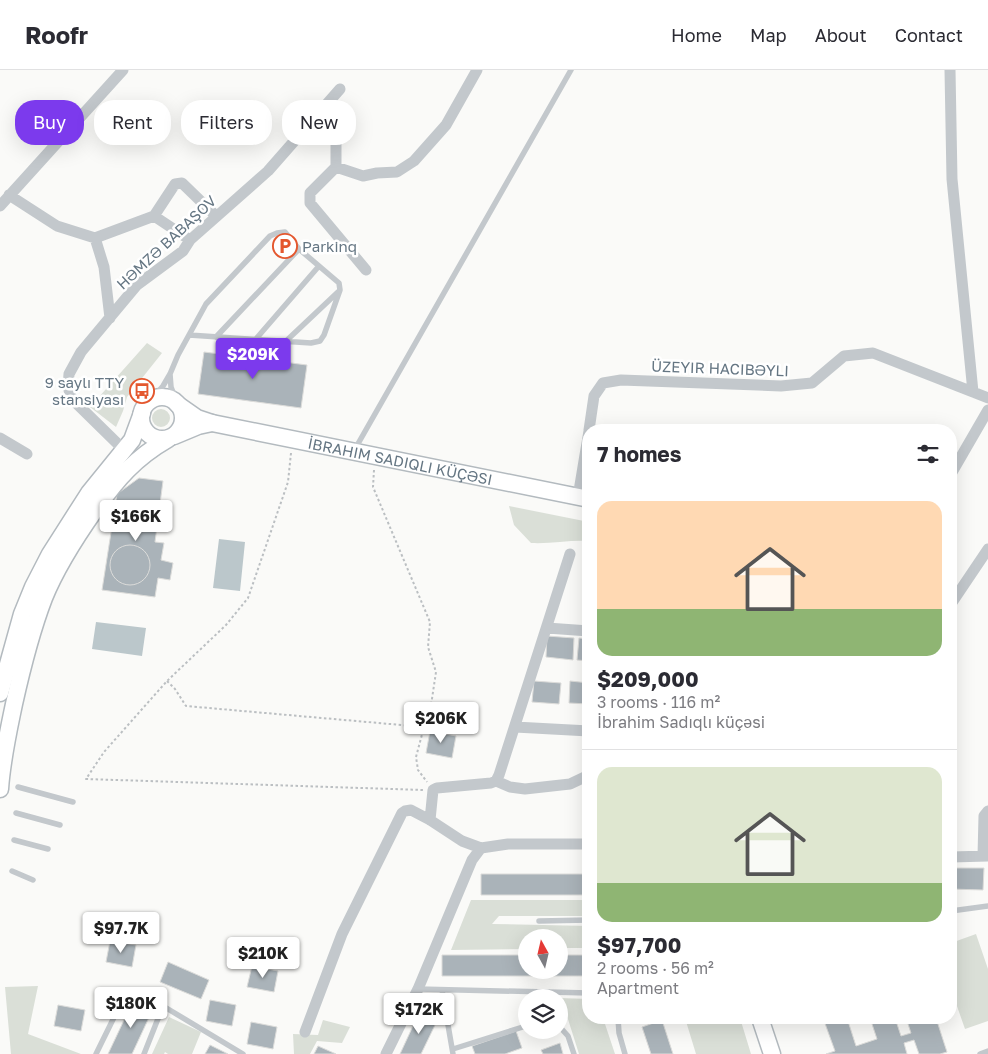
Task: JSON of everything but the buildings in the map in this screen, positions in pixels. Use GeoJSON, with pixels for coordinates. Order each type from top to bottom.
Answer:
{"type":"FeatureCollection","features":[{"type":"Feature","properties":{"kind":"street"},"geometry":{"type":"LineString","coordinates":[[0,206],[123,70]]}},
{"type":"Feature","properties":{"kind":"street"},"geometry":{"type":"LineString","coordinates":[[336,167],[364,176],[397,172],[414,161],[446,125],[477,70]]}},
{"type":"Feature","properties":{"kind":"street"},"geometry":{"type":"LineString","coordinates":[[950,70],[952,179],[973,392]]}},
{"type":"Feature","properties":{"kind":"street","name":"HƏMZƏ BABAŞOV"},"geometry":{"type":"LineString","coordinates":[[124,450],[72,399],[68,387],[69,374],[81,352],[138,285],[183,251],[190,240],[268,171],[340,90]]}},
{"type":"Feature","properties":{"kind":"street"},"geometry":{"type":"LineString","coordinates":[[336,145],[336,167],[310,193],[310,203],[366,270]]}},
{"type":"Feature","properties":{"kind":"street"},"geometry":{"type":"LineString","coordinates":[[9,195],[56,226],[95,238],[154,216],[175,184],[182,183],[216,216]]}},
{"type":"Feature","properties":{"kind":"street"},"geometry":{"type":"LineString","coordinates":[[154,216],[190,240]]}},
{"type":"Feature","properties":{"kind":"street"},"geometry":{"type":"LineString","coordinates":[[95,238],[104,267],[110,318]]}},
{"type":"Feature","properties":{"kind":"street"},"geometry":{"type":"LineString","coordinates":[[590,424],[594,396],[603,383],[620,380],[788,385],[812,383],[844,356],[873,354],[988,398]]}},
{"type":"Feature","properties":{"kind":"street"},"geometry":{"type":"LineString","coordinates":[[0,693],[22,614],[46,562],[89,493],[132,440],[145,408],[157,398],[173,400],[197,418],[212,423],[582,498]]}},
{"type":"Feature","properties":{"kind":"street"},"geometry":{"type":"LineString","coordinates":[[145,408],[142,424],[148,433],[157,438],[170,438],[177,433],[182,424],[183,413],[177,404]]}},
{"type":"Feature","properties":{"kind":"street"},"geometry":{"type":"LineString","coordinates":[[957,464],[988,410]]}},
{"type":"Feature","properties":{"kind":"street"},"geometry":{"type":"LineString","coordinates":[[0,790],[1,756],[33,630],[44,598],[60,566],[81,530],[131,464],[151,448],[170,438],[192,428],[212,423]]}},
{"type":"Feature","properties":{"kind":"street"},"geometry":{"type":"LineString","coordinates":[[0,438],[27,454]]}},
{"type":"Feature","properties":{"kind":"street"},"geometry":{"type":"LineString","coordinates":[[957,595],[988,549]]}},
{"type":"Feature","properties":{"kind":"street"},"geometry":{"type":"LineString","coordinates":[[430,820],[433,790],[496,781],[570,554]]}},
{"type":"Feature","properties":{"kind":"street"},"geometry":{"type":"LineString","coordinates":[[547,628],[582,630]]}},
{"type":"Feature","properties":{"kind":"street"},"geometry":{"type":"LineString","coordinates":[[515,727],[582,731]]}},
{"type":"Feature","properties":{"kind":"street"},"geometry":{"type":"LineString","coordinates":[[496,781],[510,787],[525,790],[570,784],[582,778]]}},
{"type":"Feature","properties":{"kind":"street"},"geometry":{"type":"LineString","coordinates":[[305,1032],[342,934],[405,810],[411,810],[462,841],[481,848],[508,844],[582,844]]}},
{"type":"Feature","properties":{"kind":"street"},"geometry":{"type":"LineString","coordinates":[[957,857],[986,856],[984,816],[988,811]]}},
{"type":"Feature","properties":{"kind":"street"},"geometry":{"type":"LineString","coordinates":[[386,1054],[418,989],[472,860],[481,848]]}},
{"type":"Feature","properties":{"kind":"street"},"geometry":{"type":"LineString","coordinates":[[762,1024],[772,1054]]}},
{"type":"Feature","properties":{"kind":"lane"},"geometry":{"type":"LineString","coordinates":[[354,451],[571,70]]}},
{"type":"Feature","properties":{"kind":"lane"},"geometry":{"type":"LineString","coordinates":[[145,408],[163,386],[189,335],[206,304],[270,236],[285,232],[299,249],[339,283],[340,290],[324,335],[320,341],[311,343],[285,342],[189,335]]}},
{"type":"Feature","properties":{"kind":"lane"},"geometry":{"type":"LineString","coordinates":[[216,337],[299,249]]}},
{"type":"Feature","properties":{"kind":"lane"},"geometry":{"type":"LineString","coordinates":[[255,340],[319,266]]}},
{"type":"Feature","properties":{"kind":"lane"},"geometry":{"type":"LineString","coordinates":[[285,342],[340,290]]}},
{"type":"Feature","properties":{"kind":"lane"},"geometry":{"type":"LineString","coordinates":[[170,374],[171,388],[177,404]]}},
{"type":"Feature","properties":{"kind":"lane"},"geometry":{"type":"LineString","coordinates":[[18,786],[74,802]]}},
{"type":"Feature","properties":{"kind":"lane"},"geometry":{"type":"LineString","coordinates":[[16,812],[60,825]]}},
{"type":"Feature","properties":{"kind":"lane"},"geometry":{"type":"LineString","coordinates":[[14,840],[48,850]]}},
{"type":"Feature","properties":{"kind":"lane"},"geometry":{"type":"LineString","coordinates":[[12,871],[33,880]]}},
{"type":"Feature","properties":{"kind":"lane"},"geometry":{"type":"LineString","coordinates":[[957,910],[988,906]]}},
{"type":"Feature","properties":{"kind":"lane"},"geometry":{"type":"LineString","coordinates":[[539,920],[582,920]]}},
{"type":"Feature","properties":{"kind":"lane"},"geometry":{"type":"LineString","coordinates":[[418,989],[582,993]]}},
{"type":"Feature","properties":{"kind":"lane"},"geometry":{"type":"LineString","coordinates":[[442,990],[453,1052],[518,1029]]}},
{"type":"Feature","properties":{"kind":"lane"},"geometry":{"type":"LineString","coordinates":[[96,1054],[124,997],[131,994],[163,1006],[242,1054]]}},
{"type":"Feature","properties":{"kind":"lane"},"geometry":{"type":"LineString","coordinates":[[144,1054],[163,1006]]}},
{"type":"Feature","properties":{"kind":"lane"},"geometry":{"type":"LineString","coordinates":[[618,1024],[625,1054]]}},
{"type":"Feature","properties":{"kind":"lane"},"geometry":{"type":"LineString","coordinates":[[568,1036],[574,1054]]}},
{"type":"Feature","properties":{"kind":"lane"},"geometry":{"type":"LineString","coordinates":[[980,1054],[988,1051]]}},
{"type":"Feature","properties":{"kind":"path"},"geometry":{"type":"LineString","coordinates":[[293,439],[288,482],[248,598],[226,625],[166,681],[104,752],[86,779],[433,790]]}},
{"type":"Feature","properties":{"kind":"path"},"geometry":{"type":"LineString","coordinates":[[374,455],[373,487],[430,622],[428,647],[436,672],[430,712],[416,757],[418,770],[433,790]]}},
{"type":"Feature","properties":{"kind":"path"},"geometry":{"type":"LineString","coordinates":[[166,681],[175,689],[186,706],[424,727]]}},
{"type":"Feature","properties":{"kind":"shaded area"},"geometry":{"type":"Polygon","coordinates":[[[147,343],[162,353],[127,397],[116,427],[90,407],[147,343]]]}},
{"type":"Feature","properties":{"kind":"shaded area"},"geometry":{"type":"Polygon","coordinates":[[[161,409],[168,411],[170,418],[168,425],[161,427],[154,425],[152,418],[154,411],[161,409]]]}},
{"type":"Feature","properties":{"kind":"shaded area"},"geometry":{"type":"Polygon","coordinates":[[[509,506],[582,521],[582,541],[531,543],[514,525],[509,506]]]}},
{"type":"Feature","properties":{"kind":"shaded area"},"geometry":{"type":"Polygon","coordinates":[[[219,539],[245,542],[240,591],[213,588],[219,539]]]}},
{"type":"Feature","properties":{"kind":"shaded area"},"geometry":{"type":"Polygon","coordinates":[[[96,622],[146,628],[142,656],[92,649],[96,622]]]}},
{"type":"Feature","properties":{"kind":"shaded area"},"geometry":{"type":"Polygon","coordinates":[[[471,900],[582,900],[582,916],[499,916],[492,924],[582,926],[582,948],[568,948],[568,929],[518,929],[518,949],[451,950],[471,900]]]}},
{"type":"Feature","properties":{"kind":"shaded area"},"geometry":{"type":"Polygon","coordinates":[[[976,934],[988,969],[988,1021],[965,1029],[957,1006],[957,941],[976,934]]]}},
{"type":"Feature","properties":{"kind":"shaded area"},"geometry":{"type":"Polygon","coordinates":[[[38,986],[28,1034],[81,1054],[11,1054],[5,987],[38,986]]]}},
{"type":"Feature","properties":{"kind":"shaded area"},"geometry":{"type":"Polygon","coordinates":[[[568,998],[582,999],[582,1024],[605,1024],[615,1054],[579,1054],[568,1019],[568,998]]]}},
{"type":"Feature","properties":{"kind":"shaded area"},"geometry":{"type":"Polygon","coordinates":[[[169,1017],[201,1032],[192,1054],[168,1054],[165,1052],[164,1054],[152,1054],[169,1017]]]}},
{"type":"Feature","properties":{"kind":"shaded area"},"geometry":{"type":"Polygon","coordinates":[[[323,1020],[350,1027],[342,1043],[317,1041],[310,1054],[294,1054],[293,1034],[318,1035],[323,1020]]]}},
{"type":"Feature","properties":{"kind":"shaded area"},"geometry":{"type":"Polygon","coordinates":[[[687,1024],[742,1024],[751,1054],[696,1054],[687,1024]]]}},
{"type":"Feature","properties":{"kind":"place","name":"Parkinq"},"geometry":{"type":"Point","coordinates":[285,246]}},
{"type":"Feature","properties":{"kind":"place","name":"9 saylı TTY stansiyası"},"geometry":{"type":"Point","coordinates":[142,391]}}]}
